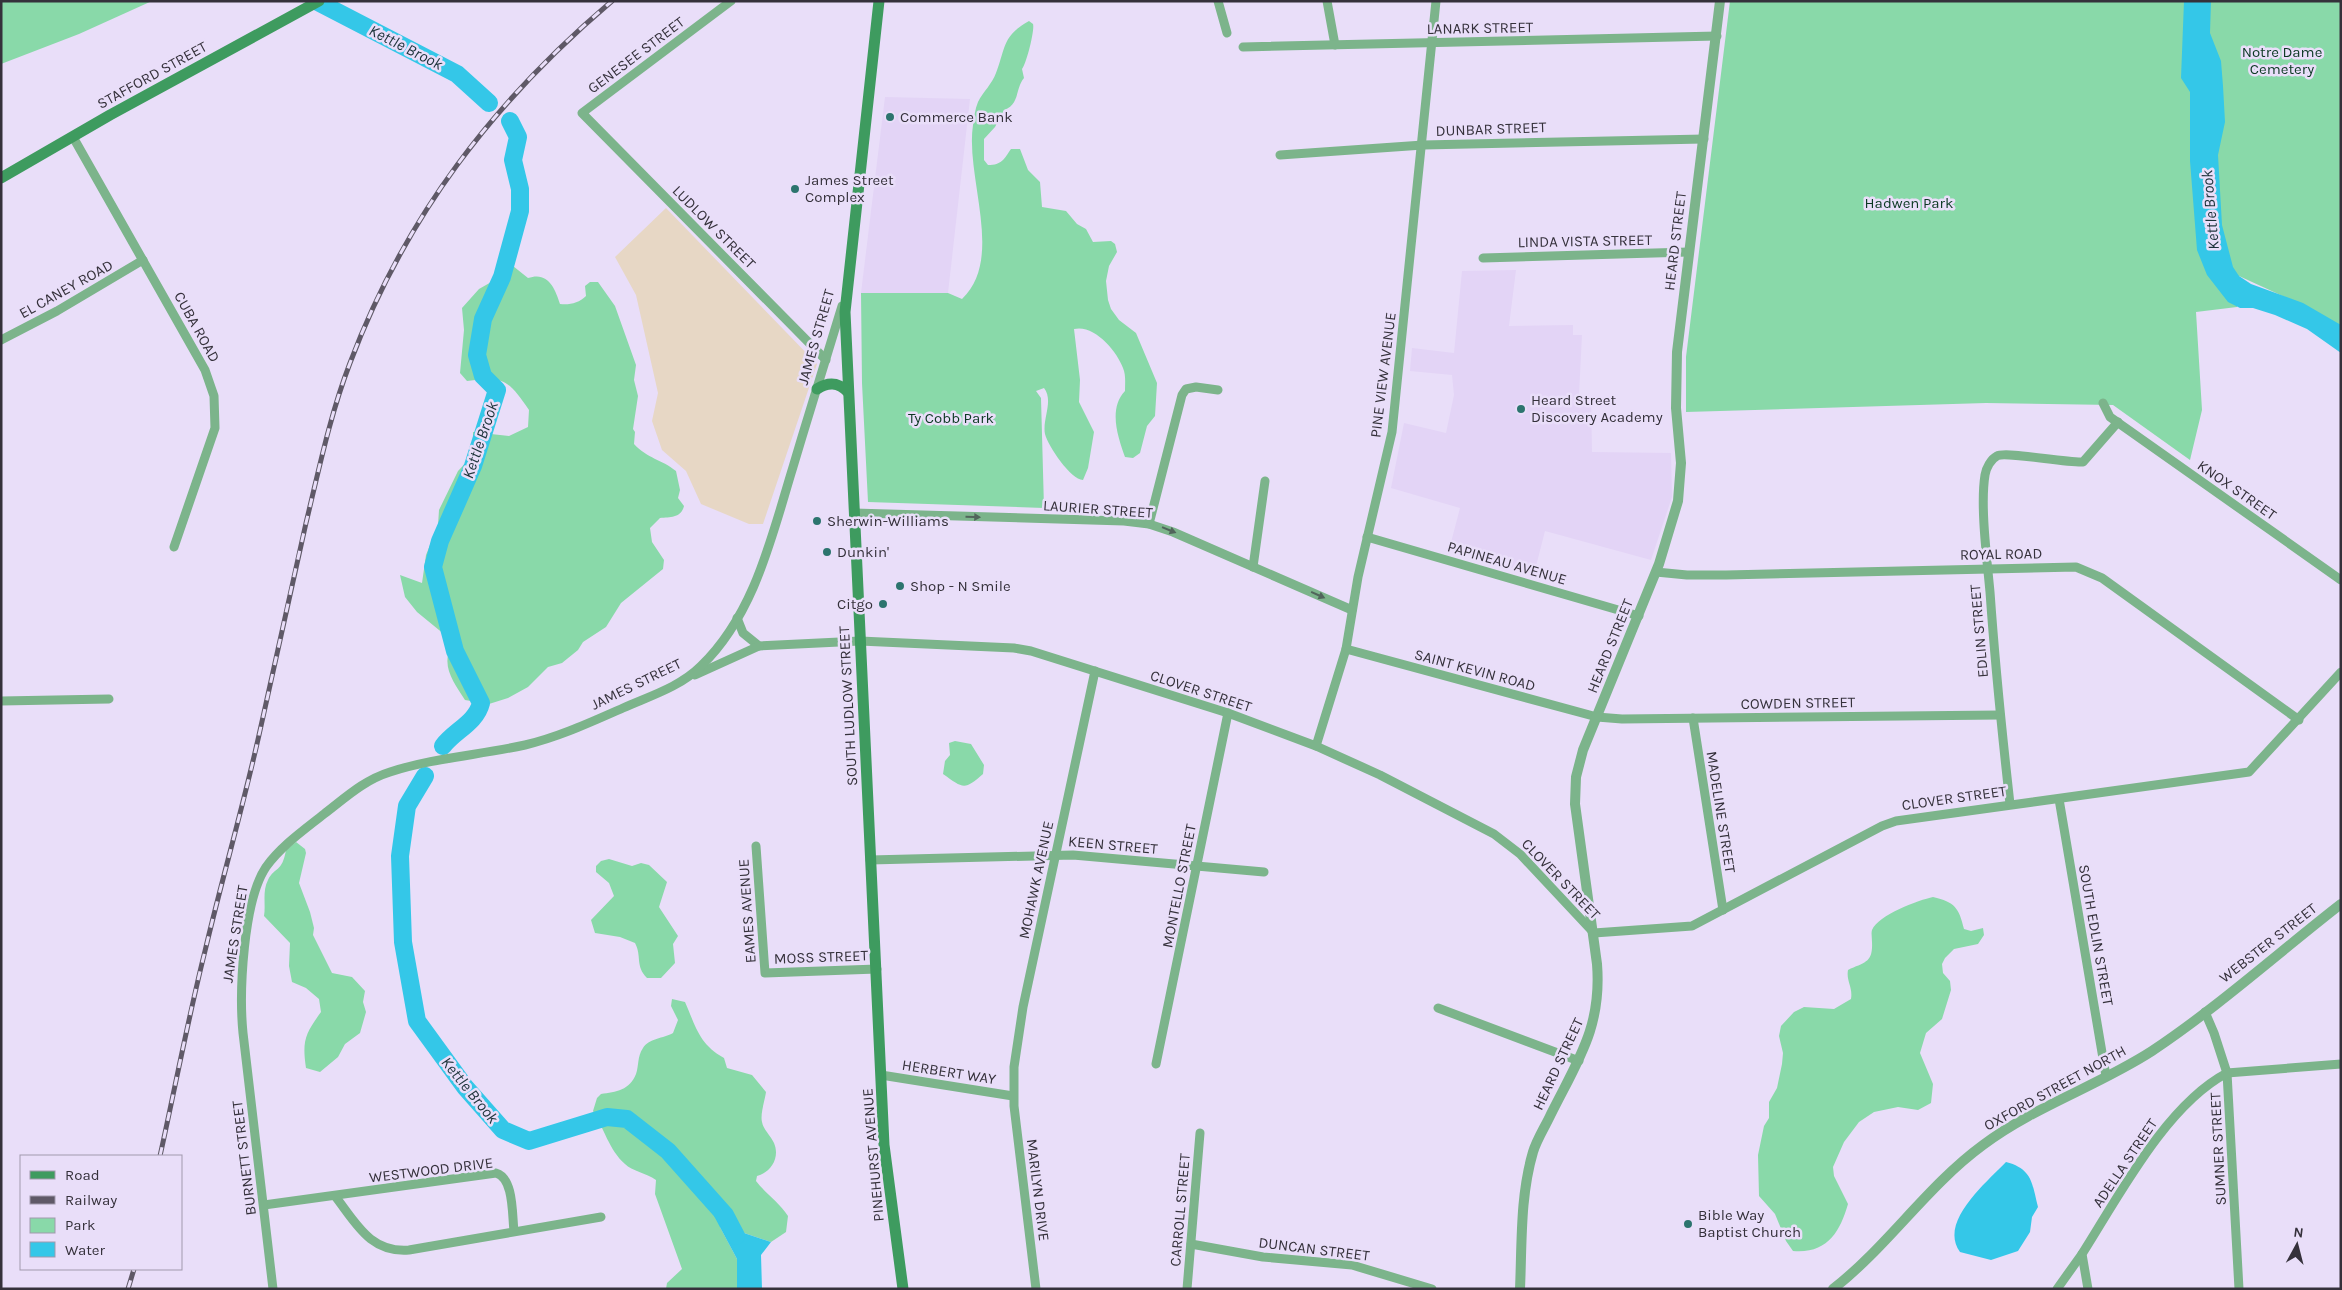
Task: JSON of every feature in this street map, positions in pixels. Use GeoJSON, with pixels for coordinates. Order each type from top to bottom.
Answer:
{"type":"FeatureCollection","features":[{"type":"Feature","properties":{"kind":"main road","name":"JAMES STREET"},"geometry":{"type":"LineString","coordinates":[[846,296],[878,1]]}},
{"type":"Feature","properties":{"kind":"main road","name":"STAFFORD STREET"},"geometry":{"type":"LineString","coordinates":[[1,178],[73,136],[314,3]]}},
{"type":"Feature","properties":{"kind":"main road","name":"SOUTH LUDLOW STREET"},"geometry":{"type":"LineString","coordinates":[[846,296],[848,392],[879,1018]]}},
{"type":"Feature","properties":{"kind":"main road"},"geometry":{"type":"LineString","coordinates":[[817,389],[825,384],[836,384],[848,392]]}},
{"type":"Feature","properties":{"kind":"main road","name":"PINEHURST AVENUE"},"geometry":{"type":"LineString","coordinates":[[879,1018],[884,1145],[903,1289]]}},
{"type":"Feature","properties":{"kind":"street","name":"GENESEE STREET"},"geometry":{"type":"LineString","coordinates":[[582,113],[731,1]]}},
{"type":"Feature","properties":{"kind":"street"},"geometry":{"type":"LineString","coordinates":[[1218,1],[1227,33]]}},
{"type":"Feature","properties":{"kind":"street"},"geometry":{"type":"LineString","coordinates":[[1327,1],[1335,45]]}},
{"type":"Feature","properties":{"kind":"street","name":"PINE VIEW AVENUE"},"geometry":{"type":"LineString","coordinates":[[1316,746],[1346,649],[1367,537],[1392,432],[1434,43],[1436,1]]}},
{"type":"Feature","properties":{"kind":"street","name":"HEARD STREET"},"geometry":{"type":"LineString","coordinates":[[1520,1289],[1524,1211],[1529,1168],[1540,1136],[1589,1040],[1596,1012],[1599,986],[1594,933],[1578,828],[1575,791],[1581,757],[1656,572],[1678,502],[1680,482],[1676,408],[1677,352],[1720,1]]}},
{"type":"Feature","properties":{"kind":"street","name":"LANARK STREET"},"geometry":{"type":"LineString","coordinates":[[1244,47],[1717,36]]}},
{"type":"Feature","properties":{"kind":"street","name":"LUDLOW STREET"},"geometry":{"type":"LineString","coordinates":[[582,113],[826,360]]}},
{"type":"Feature","properties":{"kind":"street","name":"CUBA ROAD"},"geometry":{"type":"LineString","coordinates":[[73,136],[205,370],[214,396],[215,428],[174,547]]}},
{"type":"Feature","properties":{"kind":"street","name":"DUNBAR STREET"},"geometry":{"type":"LineString","coordinates":[[1280,155],[1423,145],[1704,139]]}},
{"type":"Feature","properties":{"kind":"street","name":"LINDA VISTA STREET"},"geometry":{"type":"LineString","coordinates":[[1482,258],[1689,252]]}},
{"type":"Feature","properties":{"kind":"street","name":"EL CANEY ROAD"},"geometry":{"type":"LineString","coordinates":[[1,340],[57,311],[143,260]]}},
{"type":"Feature","properties":{"kind":"street","name":"JAMES STREET"},"geometry":{"type":"LineString","coordinates":[[242,1024],[242,980],[250,921],[262,874],[273,858],[290,842],[361,785],[400,769],[547,739],[585,725],[681,682],[693,674],[712,654],[737,618],[754,586],[767,551],[846,296]]}},
{"type":"Feature","properties":{"kind":"street"},"geometry":{"type":"LineString","coordinates":[[1149,524],[1182,395],[1186,389],[1196,387],[1218,390]]}},
{"type":"Feature","properties":{"kind":"street","name":"KNOX STREET"},"geometry":{"type":"LineString","coordinates":[[2104,403],[2110,417],[2341,580]]}},
{"type":"Feature","properties":{"kind":"street","name":"EDLIN STREET"},"geometry":{"type":"LineString","coordinates":[[2010,804],[2000,715],[1988,569],[1984,486],[1986,472],[1995,458],[2010,454],[2053,461],[2083,462],[2118,422]]}},
{"type":"Feature","properties":{"kind":"street"},"geometry":{"type":"LineString","coordinates":[[1252,566],[1265,481]]}},
{"type":"Feature","properties":{"kind":"street","name":"LAURIER STREET"},"geometry":{"type":"LineString","coordinates":[[854,513],[1114,520],[1149,524],[1173,532],[1352,610]]}},
{"type":"Feature","properties":{"kind":"street","name":"PAPINEAU AVENUE"},"geometry":{"type":"LineString","coordinates":[[1367,537],[1639,616]]}},
{"type":"Feature","properties":{"kind":"street","name":"ROYAL ROAD"},"geometry":{"type":"LineString","coordinates":[[1656,572],[1687,575],[1726,575],[2076,567],[2102,578],[2299,720]]}},
{"type":"Feature","properties":{"kind":"street"},"geometry":{"type":"LineString","coordinates":[[737,618],[743,633],[759,646]]}},
{"type":"Feature","properties":{"kind":"street","name":"CLOVER STREET"},"geometry":{"type":"LineString","coordinates":[[681,682],[759,646],[860,641],[1014,648],[1031,651],[1228,713],[1316,746],[1380,775],[1494,834],[1520,854],[1594,933],[1692,926],[1882,826],[1896,821],[2249,772],[2299,720],[2341,672]]}},
{"type":"Feature","properties":{"kind":"street","name":"SAINT KEVIN ROAD"},"geometry":{"type":"LineString","coordinates":[[1346,649],[1597,717]]}},
{"type":"Feature","properties":{"kind":"street","name":"MOHAWK AVENUE"},"geometry":{"type":"LineString","coordinates":[[1013,1096],[1017,1037],[1095,671]]}},
{"type":"Feature","properties":{"kind":"street"},"geometry":{"type":"LineString","coordinates":[[1,701],[109,699]]}},
{"type":"Feature","properties":{"kind":"street","name":"MONTELLO STREET"},"geometry":{"type":"LineString","coordinates":[[1156,1064],[1228,713]]}},
{"type":"Feature","properties":{"kind":"street","name":"COWDEN STREET"},"geometry":{"type":"LineString","coordinates":[[1597,717],[2000,715]]}},
{"type":"Feature","properties":{"kind":"street","name":"MADELINE STREET"},"geometry":{"type":"LineString","coordinates":[[1693,718],[1723,910]]}},
{"type":"Feature","properties":{"kind":"street","name":"SOUTH EDLIN STREET"},"geometry":{"type":"LineString","coordinates":[[2059,799],[2106,1076]]}},
{"type":"Feature","properties":{"kind":"street","name":"EAMES AVENUE"},"geometry":{"type":"LineString","coordinates":[[756,846],[765,973]]}},
{"type":"Feature","properties":{"kind":"street","name":"KEEN STREET"},"geometry":{"type":"LineString","coordinates":[[870,860],[1056,854],[1264,872]]}},
{"type":"Feature","properties":{"kind":"street","name":"WEBSTER STREET"},"geometry":{"type":"LineString","coordinates":[[2213,1005],[2341,904]]}},
{"type":"Feature","properties":{"kind":"street","name":"MOSS STREET"},"geometry":{"type":"LineString","coordinates":[[765,973],[877,969]]}},
{"type":"Feature","properties":{"kind":"street","name":"OXFORD STREET NORTH"},"geometry":{"type":"LineString","coordinates":[[1833,1289],[1873,1254],[1940,1184],[1982,1145],[2049,1104],[2106,1076],[2152,1050],[2213,1005]]}},
{"type":"Feature","properties":{"kind":"street"},"geometry":{"type":"LineString","coordinates":[[1438,1008],[1579,1060]]}},
{"type":"Feature","properties":{"kind":"street","name":"SUMNER STREET"},"geometry":{"type":"LineString","coordinates":[[2205,1012],[2227,1073],[2240,1289]]}},
{"type":"Feature","properties":{"kind":"street","name":"BURNETT STREET"},"geometry":{"type":"LineString","coordinates":[[242,1024],[273,1289]]}},
{"type":"Feature","properties":{"kind":"street"},"geometry":{"type":"LineString","coordinates":[[2227,1073],[2341,1064]]}},
{"type":"Feature","properties":{"kind":"street","name":"ADELLA STREET"},"geometry":{"type":"LineString","coordinates":[[2056,1289],[2082,1254],[2169,1123],[2198,1093],[2212,1081],[2227,1073]]}},
{"type":"Feature","properties":{"kind":"street","name":"HERBERT WAY"},"geometry":{"type":"LineString","coordinates":[[881,1075],[1013,1096]]}},
{"type":"Feature","properties":{"kind":"street","name":"MARILYN DRIVE"},"geometry":{"type":"LineString","coordinates":[[1013,1096],[1036,1289]]}},
{"type":"Feature","properties":{"kind":"street","name":"CARROLL STREET"},"geometry":{"type":"LineString","coordinates":[[1187,1289],[1200,1133]]}},
{"type":"Feature","properties":{"kind":"street","name":"WESTWOOD DRIVE"},"geometry":{"type":"LineString","coordinates":[[264,1205],[496,1173],[503,1176],[509,1183],[514,1231]]}},
{"type":"Feature","properties":{"kind":"street"},"geometry":{"type":"LineString","coordinates":[[335,1196],[369,1238],[387,1249],[409,1250],[601,1217]]}},
{"type":"Feature","properties":{"kind":"street","name":"DUNCAN STREET"},"geometry":{"type":"LineString","coordinates":[[1191,1244],[1263,1256],[1352,1265],[1432,1289]]}},
{"type":"Feature","properties":{"kind":"street"},"geometry":{"type":"LineString","coordinates":[[2082,1254],[2088,1289]]}},
{"type":"Feature","properties":{"kind":"shaded area"},"geometry":{"type":"Polygon","coordinates":[[[885,97],[970,99],[948,293],[861,293],[885,97]]]}},
{"type":"Feature","properties":{"kind":"shaded area"},"geometry":{"type":"Polygon","coordinates":[[[666,208],[817,364],[763,524],[749,524],[701,504],[686,471],[662,450],[652,421],[658,393],[636,295],[615,257],[666,208]]]}},
{"type":"Feature","properties":{"kind":"shaded area","name":"Heard Street Discovery Academy"},"geometry":{"type":"Polygon","coordinates":[[[1516,270],[1509,326],[1573,325],[1573,335],[1582,335],[1579,395],[1591,396],[1592,452],[1671,453],[1672,497],[1651,560],[1545,531],[1534,574],[1449,550],[1460,508],[1391,488],[1404,423],[1446,433],[1454,395],[1452,375],[1410,371],[1412,348],[1454,353],[1462,271],[1516,270]]]}},
{"type":"Feature","properties":{"kind":"green space"},"geometry":{"type":"Polygon","coordinates":[[[1,1],[152,1],[79,34],[1,64],[1,1]]]}},
{"type":"Feature","properties":{"kind":"green space","name":"Hadwen Park"},"geometry":{"type":"Polygon","coordinates":[[[1730,1],[2341,1],[2341,330],[2289,299],[2239,276],[2237,307],[2196,312],[2202,410],[2190,460],[2113,405],[1986,403],[1686,412],[1686,357],[1730,1]]]}},
{"type":"Feature","properties":{"kind":"green space","name":"Ty Cobb Park"},"geometry":{"type":"Polygon","coordinates":[[[1029,21],[1033,24],[1033,27],[1028,55],[1022,69],[1024,78],[1013,104],[1004,110],[995,127],[984,139],[984,160],[988,165],[997,164],[1002,161],[1011,149],[1020,149],[1028,170],[1040,182],[1042,207],[1066,211],[1077,224],[1086,229],[1093,242],[1111,241],[1115,244],[1117,252],[1109,266],[1106,281],[1108,300],[1111,309],[1119,320],[1136,333],[1157,383],[1155,416],[1147,426],[1140,453],[1133,458],[1125,457],[1116,423],[1117,406],[1125,391],[1123,368],[1116,354],[1104,340],[1089,331],[1074,329],[1080,380],[1079,402],[1094,432],[1088,468],[1083,480],[1078,479],[1066,469],[1047,439],[1045,428],[1048,399],[1044,388],[1036,391],[1041,398],[1044,508],[868,502],[862,383],[861,293],[948,293],[962,299],[974,282],[981,262],[982,240],[972,146],[975,111],[980,98],[994,77],[1009,37],[1020,26],[1029,21]]]}},
{"type":"Feature","properties":{"kind":"green space"},"geometry":{"type":"Polygon","coordinates":[[[513,266],[528,278],[541,277],[550,282],[560,304],[577,302],[586,296],[585,286],[590,282],[598,282],[615,306],[636,365],[634,380],[638,396],[633,429],[635,432],[634,444],[644,453],[676,471],[680,490],[678,498],[684,506],[678,515],[660,518],[650,528],[652,542],[664,560],[663,569],[621,603],[606,627],[583,642],[578,650],[562,663],[548,667],[528,687],[508,698],[489,704],[465,700],[453,680],[448,667],[447,660],[452,645],[450,639],[417,612],[405,597],[400,575],[422,583],[426,555],[438,525],[439,510],[458,471],[473,455],[473,432],[509,436],[528,427],[529,410],[510,386],[504,382],[490,379],[467,381],[460,373],[464,330],[462,308],[479,289],[493,281],[500,271],[513,266]]]}},
{"type":"Feature","properties":{"kind":"green space"},"geometry":{"type":"Polygon","coordinates":[[[955,741],[971,744],[984,765],[983,774],[972,783],[963,786],[943,774],[945,761],[950,755],[949,743],[955,741]]]}},
{"type":"Feature","properties":{"kind":"green space"},"geometry":{"type":"Polygon","coordinates":[[[296,842],[305,849],[306,853],[299,883],[310,912],[314,928],[313,935],[332,973],[352,977],[365,991],[363,1002],[366,1012],[360,1033],[345,1044],[338,1057],[320,1072],[306,1068],[304,1051],[308,1032],[321,1012],[319,999],[306,988],[292,982],[289,966],[290,943],[264,916],[266,884],[280,866],[286,850],[296,842]]]}},
{"type":"Feature","properties":{"kind":"green space"},"geometry":{"type":"Polygon","coordinates":[[[609,859],[632,866],[641,863],[649,865],[667,882],[659,907],[678,936],[673,944],[675,963],[661,978],[647,978],[643,974],[635,943],[620,937],[595,933],[591,920],[614,896],[609,883],[596,872],[596,866],[601,861],[609,859]]]}},
{"type":"Feature","properties":{"kind":"green space"},"geometry":{"type":"Polygon","coordinates":[[[1933,897],[1946,901],[1955,907],[1964,929],[1971,931],[1983,928],[1984,935],[1978,944],[1954,949],[1942,964],[1943,973],[1950,981],[1951,990],[1942,1019],[1926,1033],[1920,1053],[1933,1084],[1931,1103],[1918,1110],[1898,1107],[1874,1112],[1859,1122],[1844,1142],[1833,1167],[1834,1176],[1848,1204],[1841,1224],[1823,1245],[1805,1251],[1793,1251],[1786,1241],[1775,1214],[1759,1196],[1758,1155],[1764,1126],[1769,1118],[1769,1102],[1777,1088],[1782,1064],[1783,1053],[1779,1036],[1781,1026],[1794,1012],[1804,1007],[1834,1009],[1851,999],[1848,970],[1867,961],[1869,958],[1872,949],[1872,931],[1876,924],[1900,909],[1933,897]]]}},
{"type":"Feature","properties":{"kind":"green space"},"geometry":{"type":"Polygon","coordinates":[[[672,999],[685,1002],[699,1034],[709,1047],[724,1058],[727,1068],[752,1075],[766,1092],[762,1122],[774,1143],[776,1154],[771,1167],[757,1176],[756,1181],[781,1206],[788,1216],[786,1232],[771,1242],[744,1233],[725,1215],[720,1227],[737,1259],[737,1289],[666,1289],[667,1283],[682,1269],[655,1194],[656,1180],[631,1168],[619,1158],[593,1111],[597,1098],[601,1094],[617,1091],[630,1084],[636,1074],[640,1055],[645,1045],[673,1033],[678,1020],[671,1006],[672,999]]]}},
{"type":"Feature","properties":{"kind":"water"},"geometry":{"type":"Polygon","coordinates":[[[2184,1],[2211,1],[2210,33],[2221,61],[2225,122],[2218,155],[2222,225],[2233,267],[2239,276],[2251,284],[2303,303],[2341,325],[2341,353],[2307,329],[2275,315],[2253,308],[2240,308],[2228,302],[2207,275],[2197,250],[2190,161],[2190,92],[2181,78],[2184,1]]]}},
{"type":"Feature","properties":{"kind":"water"},"geometry":{"type":"Polygon","coordinates":[[[2006,1162],[2022,1169],[2032,1184],[2038,1207],[2032,1217],[2030,1232],[2018,1251],[1991,1260],[1960,1252],[1955,1240],[1955,1228],[1960,1216],[1977,1191],[2006,1162]]]}},
{"type":"Feature","properties":{"kind":"water"},"geometry":{"type":"Polygon","coordinates":[[[725,1215],[744,1233],[771,1242],[761,1255],[762,1289],[737,1289],[737,1259],[714,1216],[725,1215]]]}},
{"type":"Feature","properties":{"kind":"waterway","name":"Kettle Brook"},"geometry":{"type":"LineString","coordinates":[[316,1],[457,74],[489,103]]}},
{"type":"Feature","properties":{"kind":"waterway","name":"Kettle Brook"},"geometry":{"type":"LineString","coordinates":[[443,746],[470,721],[481,703],[455,651],[433,567],[440,541],[473,466],[497,390],[483,376],[477,355],[483,319],[502,277],[520,211],[520,189],[513,160],[518,137],[510,121]]}},
{"type":"Feature","properties":{"kind":"waterway","name":"Kettle Brook"},"geometry":{"type":"LineString","coordinates":[[425,776],[407,806],[400,856],[403,942],[417,1021],[465,1087],[503,1130],[529,1141],[607,1117],[627,1119],[668,1151],[725,1215],[736,1236]]}},
{"type":"Feature","properties":{"kind":"railway"},"geometry":{"type":"LineString","coordinates":[[160,1155],[187,1028],[253,762],[320,462],[350,363],[372,310],[397,259],[457,165],[491,121],[529,80],[612,1]]}},
{"type":"Feature","properties":{"kind":"railway"},"geometry":{"type":"LineString","coordinates":[[128,1289],[134,1270]]}},
{"type":"Feature","properties":{"kind":"place","name":"Commerce Bank"},"geometry":{"type":"Point","coordinates":[890,117]}},
{"type":"Feature","properties":{"kind":"place","name":"James Street Complex"},"geometry":{"type":"Point","coordinates":[795,189]}},
{"type":"Feature","properties":{"kind":"place","name":"Heard Street Discovery Academy"},"geometry":{"type":"Point","coordinates":[1521,409]}},
{"type":"Feature","properties":{"kind":"place","name":"Sherwin-Williams"},"geometry":{"type":"Point","coordinates":[817,521]}},
{"type":"Feature","properties":{"kind":"place","name":"Dunkin'"},"geometry":{"type":"Point","coordinates":[827,552]}},
{"type":"Feature","properties":{"kind":"place","name":"Shop - N Smile"},"geometry":{"type":"Point","coordinates":[900,586]}},
{"type":"Feature","properties":{"kind":"place","name":"Citgo"},"geometry":{"type":"Point","coordinates":[883,604]}},
{"type":"Feature","properties":{"kind":"place","name":"Bible Way Baptist Church"},"geometry":{"type":"Point","coordinates":[1688,1224]}},
{"type":"Feature","properties":{"kind":"park label","name":"Notre Dame Cemetery"},"geometry":{"type":"Point","coordinates":[2282,60]}}]}
